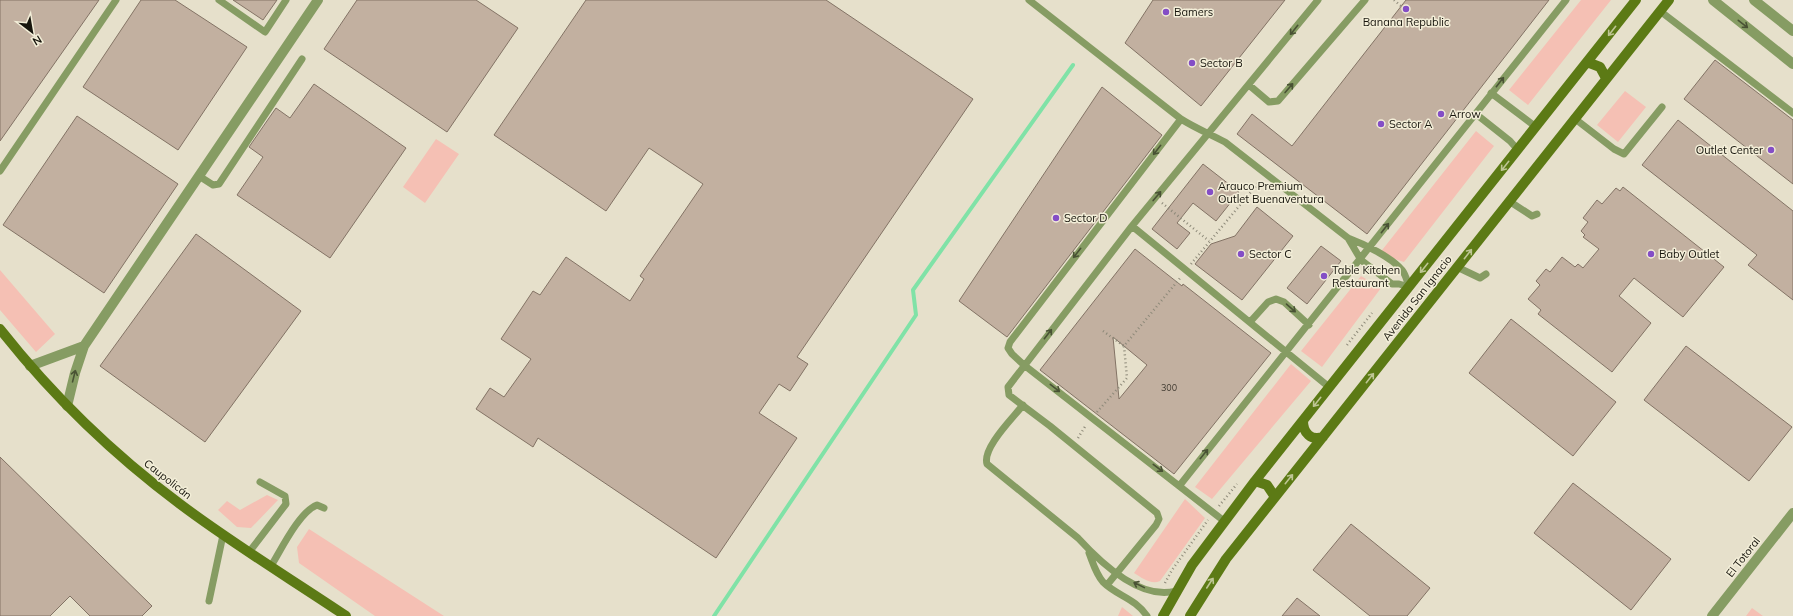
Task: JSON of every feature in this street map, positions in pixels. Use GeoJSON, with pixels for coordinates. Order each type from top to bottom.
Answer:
{"type":"FeatureCollection","features":[{"type":"Feature","properties":{"kind":"main road","name":"Avenida San Ignacio"},"geometry":{"type":"LineString","coordinates":[[1162,616],[1192,565],[1224,521],[1636,0]]}},
{"type":"Feature","properties":{"kind":"main road","name":"Avenida San Ignacio"},"geometry":{"type":"LineString","coordinates":[[1190,616],[1226,559],[1669,0]]}},
{"type":"Feature","properties":{"kind":"main road"},"geometry":{"type":"LineString","coordinates":[[1587,62],[1600,67],[1606,78]]}},
{"type":"Feature","properties":{"kind":"main road","name":"Caupolicán"},"geometry":{"type":"LineString","coordinates":[[0,329],[30,366],[67,406],[144,476],[180,505],[223,535],[250,551],[346,616]]}},
{"type":"Feature","properties":{"kind":"main road"},"geometry":{"type":"LineString","coordinates":[[1303,421],[1306,434],[1314,438],[1323,437]]}},
{"type":"Feature","properties":{"kind":"main road"},"geometry":{"type":"LineString","coordinates":[[1255,481],[1267,485],[1275,497]]}},
{"type":"Feature","properties":{"kind":"street"},"geometry":{"type":"LineString","coordinates":[[67,406],[75,373],[84,346],[318,0]]}},
{"type":"Feature","properties":{"kind":"street"},"geometry":{"type":"LineString","coordinates":[[1713,0],[1793,64]]}},
{"type":"Feature","properties":{"kind":"street"},"geometry":{"type":"LineString","coordinates":[[1754,0],[1793,31]]}},
{"type":"Feature","properties":{"kind":"street"},"geometry":{"type":"LineString","coordinates":[[30,366],[84,346]]}},
{"type":"Feature","properties":{"kind":"street","name":"El Totoral"},"geometry":{"type":"LineString","coordinates":[[1712,616],[1793,513]]}},
{"type":"Feature","properties":{"kind":"lane"},"geometry":{"type":"LineString","coordinates":[[0,171],[116,0]]}},
{"type":"Feature","properties":{"kind":"lane"},"geometry":{"type":"LineString","coordinates":[[219,0],[265,32],[286,0]]}},
{"type":"Feature","properties":{"kind":"lane"},"geometry":{"type":"LineString","coordinates":[[1029,0],[1181,119],[1197,130],[1210,133],[1225,142],[1348,238],[1371,246],[1401,269],[1406,276],[1409,287]]}},
{"type":"Feature","properties":{"kind":"lane"},"geometry":{"type":"LineString","coordinates":[[1107,585],[1156,525],[1158,519],[1157,513],[1009,395],[1008,387],[1132,226],[1318,0]]}},
{"type":"Feature","properties":{"kind":"lane"},"geometry":{"type":"LineString","coordinates":[[1249,85],[1269,102],[1278,101],[1365,0]]}},
{"type":"Feature","properties":{"kind":"lane"},"geometry":{"type":"LineString","coordinates":[[1180,485],[1309,325],[1566,0]]}},
{"type":"Feature","properties":{"kind":"lane"},"geometry":{"type":"LineString","coordinates":[[1660,11],[1793,113]]}},
{"type":"Feature","properties":{"kind":"lane"},"geometry":{"type":"LineString","coordinates":[[199,176],[213,185],[219,184],[302,59]]}},
{"type":"Feature","properties":{"kind":"lane"},"geometry":{"type":"LineString","coordinates":[[1491,93],[1536,127]]}},
{"type":"Feature","properties":{"kind":"lane"},"geometry":{"type":"LineString","coordinates":[[1574,118],[1614,149],[1624,154],[1662,107]]}},
{"type":"Feature","properties":{"kind":"lane"},"geometry":{"type":"LineString","coordinates":[[1476,114],[1510,141],[1518,150]]}},
{"type":"Feature","properties":{"kind":"lane"},"geometry":{"type":"LineString","coordinates":[[1181,119],[1010,342],[1008,348],[1009,352],[1024,365],[1180,485],[1224,521]]}},
{"type":"Feature","properties":{"kind":"lane"},"geometry":{"type":"LineString","coordinates":[[1510,201],[1532,216],[1537,214]]}},
{"type":"Feature","properties":{"kind":"lane"},"geometry":{"type":"LineString","coordinates":[[1132,226],[1329,387]]}},
{"type":"Feature","properties":{"kind":"lane"},"geometry":{"type":"LineString","coordinates":[[1348,238],[1360,260],[1392,284],[1399,284],[1409,287]]}},
{"type":"Feature","properties":{"kind":"lane"},"geometry":{"type":"LineString","coordinates":[[1457,267],[1480,278],[1486,274]]}},
{"type":"Feature","properties":{"kind":"lane"},"geometry":{"type":"LineString","coordinates":[[1250,322],[1268,302],[1276,299],[1284,302],[1309,325]]}},
{"type":"Feature","properties":{"kind":"lane"},"geometry":{"type":"LineString","coordinates":[[1023,405],[989,449],[986,459],[987,464],[1078,538],[1089,551],[1116,574],[1159,593],[1176,591]]}},
{"type":"Feature","properties":{"kind":"lane"},"geometry":{"type":"LineString","coordinates":[[250,551],[286,504],[284,496],[260,482]]}},
{"type":"Feature","properties":{"kind":"lane"},"geometry":{"type":"LineString","coordinates":[[271,566],[292,530],[310,509],[316,505],[324,508]]}},
{"type":"Feature","properties":{"kind":"lane"},"geometry":{"type":"LineString","coordinates":[[209,600],[223,535]]}},
{"type":"Feature","properties":{"kind":"lane"},"geometry":{"type":"LineString","coordinates":[[1089,551],[1097,572],[1107,585],[1134,601],[1147,616]]}},
{"type":"Feature","properties":{"kind":"path"},"geometry":{"type":"LineString","coordinates":[[1394,0],[1401,6]]}},
{"type":"Feature","properties":{"kind":"path"},"geometry":{"type":"LineString","coordinates":[[1073,445],[1092,418],[1127,378],[1124,346],[1266,173]]}},
{"type":"Feature","properties":{"kind":"path"},"geometry":{"type":"LineString","coordinates":[[1156,198],[1209,241]]}},
{"type":"Feature","properties":{"kind":"path"},"geometry":{"type":"LineString","coordinates":[[1104,331],[1124,346]]}},
{"type":"Feature","properties":{"kind":"shaded area"},"geometry":{"type":"Polygon","coordinates":[[[1581,0],[1611,0],[1528,105],[1509,90],[1581,0]]]}},
{"type":"Feature","properties":{"kind":"shaded area"},"geometry":{"type":"Polygon","coordinates":[[[1625,91],[1646,107],[1618,142],[1597,125],[1625,91]]]}},
{"type":"Feature","properties":{"kind":"shaded area"},"geometry":{"type":"Polygon","coordinates":[[[1476,131],[1494,146],[1404,262],[1379,254],[1476,131]]]}},
{"type":"Feature","properties":{"kind":"shaded area"},"geometry":{"type":"Polygon","coordinates":[[[436,139],[459,154],[425,203],[403,187],[436,139]]]}},
{"type":"Feature","properties":{"kind":"shaded area"},"geometry":{"type":"Polygon","coordinates":[[[0,270],[55,334],[36,352],[0,310],[0,270]]]}},
{"type":"Feature","properties":{"kind":"shaded area"},"geometry":{"type":"Polygon","coordinates":[[[1361,276],[1381,288],[1322,367],[1301,351],[1361,276]]]}},
{"type":"Feature","properties":{"kind":"shaded area"},"geometry":{"type":"Polygon","coordinates":[[[1291,364],[1311,381],[1212,499],[1195,487],[1291,364]]]}},
{"type":"Feature","properties":{"kind":"shaded area"},"geometry":{"type":"Polygon","coordinates":[[[267,495],[278,500],[251,528],[237,527],[218,510],[227,501],[240,510],[267,495]]]}},
{"type":"Feature","properties":{"kind":"shaded area"},"geometry":{"type":"Polygon","coordinates":[[[1185,499],[1205,518],[1160,581],[1150,582],[1143,579],[1134,573],[1185,499]]]}},
{"type":"Feature","properties":{"kind":"shaded area"},"geometry":{"type":"Polygon","coordinates":[[[309,529],[444,616],[375,616],[299,563],[297,547],[309,529]]]}},
{"type":"Feature","properties":{"kind":"shaded area"},"geometry":{"type":"Polygon","coordinates":[[[1122,607],[1133,616],[1118,616],[1122,607]]]}},
{"type":"Feature","properties":{"kind":"shaded area"},"geometry":{"type":"Polygon","coordinates":[[[1752,608],[1763,616],[1746,616],[1752,608]]]}},
{"type":"Feature","properties":{"kind":"building"},"geometry":{"type":"Polygon","coordinates":[[[0,0],[99,0],[0,141],[0,0]]]}},
{"type":"Feature","properties":{"kind":"building"},"geometry":{"type":"Polygon","coordinates":[[[141,0],[175,0],[247,47],[178,150],[83,87],[141,0]]]}},
{"type":"Feature","properties":{"kind":"building"},"geometry":{"type":"Polygon","coordinates":[[[233,0],[277,0],[263,20],[233,0]]]}},
{"type":"Feature","properties":{"kind":"building"},"geometry":{"type":"Polygon","coordinates":[[[357,0],[476,0],[518,28],[447,132],[324,49],[357,0]]]}},
{"type":"Feature","properties":{"kind":"building"},"geometry":{"type":"Polygon","coordinates":[[[586,0],[826,0],[973,99],[797,357],[808,364],[790,391],[779,384],[759,413],[797,438],[716,558],[538,438],[533,447],[476,409],[490,388],[504,397],[531,359],[501,339],[533,291],[540,295],[566,257],[630,301],[644,279],[640,276],[703,184],[649,148],[606,211],[494,135],[586,0]]]}},
{"type":"Feature","properties":{"kind":"building","name":"Sector B"},"geometry":{"type":"Polygon","coordinates":[[[1153,0],[1285,0],[1201,106],[1125,43],[1153,0]]]}},
{"type":"Feature","properties":{"kind":"building","name":"Sector A"},"geometry":{"type":"Polygon","coordinates":[[[1406,0],[1549,0],[1367,234],[1237,134],[1252,114],[1292,146],[1406,0]]]}},
{"type":"Feature","properties":{"kind":"building","name":"Outlet Center"},"geometry":{"type":"Polygon","coordinates":[[[1715,60],[1793,120],[1793,184],[1684,99],[1715,60]]]}},
{"type":"Feature","properties":{"kind":"building"},"geometry":{"type":"Polygon","coordinates":[[[314,84],[406,148],[330,258],[237,195],[263,157],[249,147],[269,118],[276,108],[290,118],[314,84]]]}},
{"type":"Feature","properties":{"kind":"building","name":"Sector D"},"geometry":{"type":"Polygon","coordinates":[[[1102,87],[1162,135],[1007,337],[959,301],[1102,87]]]}},
{"type":"Feature","properties":{"kind":"building"},"geometry":{"type":"Polygon","coordinates":[[[77,116],[178,184],[104,293],[3,225],[77,116]]]}},
{"type":"Feature","properties":{"kind":"building"},"geometry":{"type":"Polygon","coordinates":[[[1678,120],[1793,211],[1793,300],[1748,265],[1757,255],[1642,165],[1678,120]]]}},
{"type":"Feature","properties":{"kind":"building"},"geometry":{"type":"Polygon","coordinates":[[[1203,164],[1239,192],[1216,221],[1193,203],[1177,223],[1190,233],[1177,249],[1152,229],[1203,164]]]}},
{"type":"Feature","properties":{"kind":"building"},"geometry":{"type":"Polygon","coordinates":[[[1623,187],[1724,267],[1683,317],[1634,278],[1619,296],[1651,323],[1612,372],[1538,314],[1541,310],[1528,299],[1540,285],[1536,281],[1546,269],[1550,272],[1562,257],[1575,267],[1578,264],[1583,268],[1599,249],[1583,237],[1585,235],[1581,231],[1588,222],[1583,218],[1597,200],[1602,204],[1616,188],[1620,191],[1623,187]]]}},
{"type":"Feature","properties":{"kind":"building","name":"Sector C"},"geometry":{"type":"Polygon","coordinates":[[[1257,207],[1293,236],[1242,300],[1195,264],[1211,244],[1235,236],[1257,207]]]}},
{"type":"Feature","properties":{"kind":"building"},"geometry":{"type":"Polygon","coordinates":[[[196,234],[301,311],[205,442],[100,366],[196,234]]]}},
{"type":"Feature","properties":{"kind":"building"},"geometry":{"type":"Polygon","coordinates":[[[1321,246],[1341,261],[1307,304],[1287,288],[1321,246]]]}},
{"type":"Feature","properties":{"kind":"building"},"geometry":{"type":"Polygon","coordinates":[[[1135,249],[1182,286],[1183,284],[1271,353],[1174,474],[1040,370],[1135,249]],[[1113,337],[1119,399],[1147,365],[1113,337]]]}},
{"type":"Feature","properties":{"kind":"building"},"geometry":{"type":"Polygon","coordinates":[[[1511,319],[1616,402],[1573,456],[1469,373],[1511,319]]]}},
{"type":"Feature","properties":{"kind":"building"},"geometry":{"type":"Polygon","coordinates":[[[1686,346],[1792,427],[1749,481],[1644,400],[1686,346]]]}},
{"type":"Feature","properties":{"kind":"building"},"geometry":{"type":"Polygon","coordinates":[[[0,457],[152,606],[142,616],[90,616],[70,596],[50,616],[0,616],[0,457]]]}},
{"type":"Feature","properties":{"kind":"building"},"geometry":{"type":"Polygon","coordinates":[[[1573,483],[1671,559],[1631,610],[1534,533],[1573,483]]]}},
{"type":"Feature","properties":{"kind":"building"},"geometry":{"type":"Polygon","coordinates":[[[1351,524],[1430,588],[1407,616],[1370,616],[1313,570],[1351,524]]]}},
{"type":"Feature","properties":{"kind":"building"},"geometry":{"type":"Polygon","coordinates":[[[1297,598],[1320,616],[1282,616],[1297,598]]]}},
{"type":"Feature","properties":{"kind":"waterway"},"geometry":{"type":"LineString","coordinates":[[714,616],[916,315],[913,290],[1073,65]]}},
{"type":"Feature","properties":{"kind":"place","name":"Banana Republic"},"geometry":{"type":"Point","coordinates":[1406,9]}},
{"type":"Feature","properties":{"kind":"place","name":"Bamers"},"geometry":{"type":"Point","coordinates":[1166,12]}},
{"type":"Feature","properties":{"kind":"place","name":"Sector B"},"geometry":{"type":"Point","coordinates":[1192,63]}},
{"type":"Feature","properties":{"kind":"place","name":"Arrow"},"geometry":{"type":"Point","coordinates":[1441,114]}},
{"type":"Feature","properties":{"kind":"place","name":"Sector A"},"geometry":{"type":"Point","coordinates":[1381,124]}},
{"type":"Feature","properties":{"kind":"place","name":"Outlet Center"},"geometry":{"type":"Point","coordinates":[1771,150]}},
{"type":"Feature","properties":{"kind":"place","name":"Arauco Premium Outlet Buenaventura"},"geometry":{"type":"Point","coordinates":[1210,192]}},
{"type":"Feature","properties":{"kind":"place","name":"Sector D"},"geometry":{"type":"Point","coordinates":[1056,218]}},
{"type":"Feature","properties":{"kind":"place","name":"Sector C"},"geometry":{"type":"Point","coordinates":[1241,254]}},
{"type":"Feature","properties":{"kind":"place","name":"Baby Outlet"},"geometry":{"type":"Point","coordinates":[1651,254]}},
{"type":"Feature","properties":{"kind":"place","name":"Table Kitchen Restaurant"},"geometry":{"type":"Point","coordinates":[1324,276]}}]}
